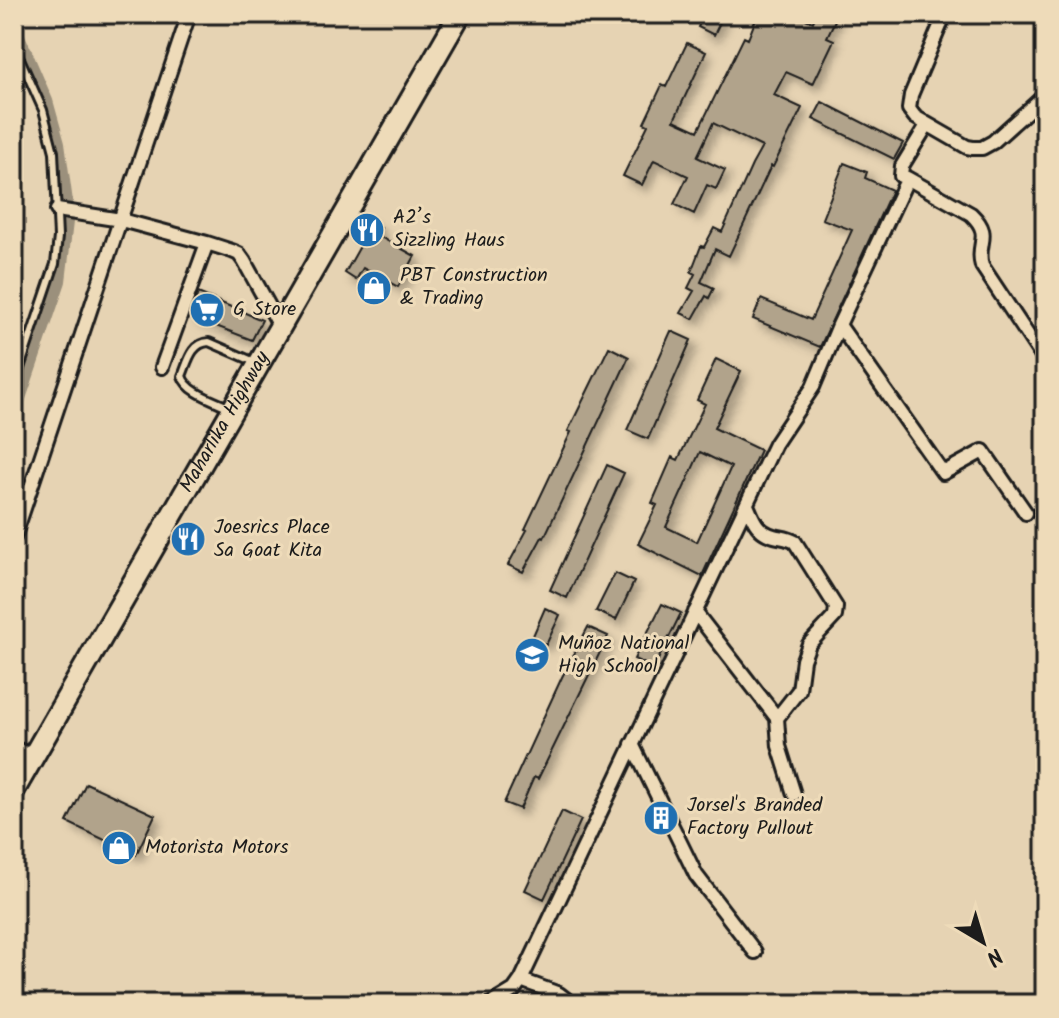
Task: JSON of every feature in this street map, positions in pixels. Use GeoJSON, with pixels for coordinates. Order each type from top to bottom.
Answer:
{"type":"FeatureCollection","features":[{"type":"Feature","properties":{"kind":"highway","name":"Maharlika Highway"},"geometry":{"type":"LineString","coordinates":[[14,790],[23,752],[234,410],[460,14]]}},
{"type":"Feature","properties":{"kind":"street"},"geometry":{"type":"LineString","coordinates":[[14,538],[189,14]]}},
{"type":"Feature","properties":{"kind":"street"},"geometry":{"type":"LineString","coordinates":[[945,14],[909,100],[912,115],[968,148],[982,148],[993,142],[1045,95]]}},
{"type":"Feature","properties":{"kind":"street"},"geometry":{"type":"LineString","coordinates":[[927,125],[902,166],[901,176],[971,214],[979,222],[983,235],[979,256],[982,266],[1045,361]]}},
{"type":"Feature","properties":{"kind":"street"},"geometry":{"type":"LineString","coordinates":[[491,1004],[514,990],[521,980],[775,444],[813,387],[907,178]]}},
{"type":"Feature","properties":{"kind":"street"},"geometry":{"type":"LineString","coordinates":[[57,210],[121,220],[239,254],[281,328]]}},
{"type":"Feature","properties":{"kind":"street"},"geometry":{"type":"LineString","coordinates":[[162,367],[207,243]]}},
{"type":"Feature","properties":{"kind":"street"},"geometry":{"type":"LineString","coordinates":[[839,325],[943,473],[983,451],[1026,513]]}},
{"type":"Feature","properties":{"kind":"street"},"geometry":{"type":"LineString","coordinates":[[747,505],[761,531],[795,542],[836,607],[835,616],[809,644],[803,660],[799,690],[777,718]]}},
{"type":"Feature","properties":{"kind":"street"},"geometry":{"type":"LineString","coordinates":[[695,612],[777,718],[779,746],[794,794]]}},
{"type":"Feature","properties":{"kind":"street"},"geometry":{"type":"LineString","coordinates":[[632,744],[696,875],[755,952]]}},
{"type":"Feature","properties":{"kind":"street"},"geometry":{"type":"LineString","coordinates":[[521,980],[559,994],[572,1004]]}},
{"type":"Feature","properties":{"kind":"lane"},"geometry":{"type":"LineString","coordinates":[[14,45],[43,110],[54,152],[58,257],[14,386]]}},
{"type":"Feature","properties":{"kind":"lane"},"geometry":{"type":"LineString","coordinates":[[234,410],[189,387],[182,380],[195,347],[209,342],[260,364]]}},
{"type":"Feature","properties":{"kind":"building"},"geometry":{"type":"Polygon","coordinates":[[[704,14],[724,14],[714,35],[698,27],[704,14]]]}},
{"type":"Feature","properties":{"kind":"building"},"geometry":{"type":"Polygon","coordinates":[[[758,14],[793,14],[813,22],[816,14],[838,14],[827,37],[834,40],[813,84],[786,72],[774,95],[802,108],[729,256],[715,249],[701,282],[714,288],[693,319],[681,313],[694,291],[688,288],[695,274],[691,272],[701,246],[704,247],[714,228],[722,232],[762,147],[713,123],[697,157],[725,170],[716,189],[707,185],[694,214],[674,204],[688,176],[654,160],[642,185],[623,176],[648,125],[644,123],[662,85],[666,87],[687,43],[706,52],[674,120],[698,131],[744,37],[748,39],[758,14]]]}},
{"type":"Feature","properties":{"kind":"building"},"geometry":{"type":"Polygon","coordinates":[[[822,102],[903,143],[894,159],[813,119],[822,102]]]}},
{"type":"Feature","properties":{"kind":"building"},"geometry":{"type":"Polygon","coordinates":[[[844,163],[867,172],[865,178],[892,190],[820,347],[753,319],[761,299],[811,320],[852,230],[822,219],[844,163]]]}},
{"type":"Feature","properties":{"kind":"building"},"geometry":{"type":"Polygon","coordinates":[[[362,216],[381,228],[377,235],[415,256],[398,287],[363,268],[356,280],[345,273],[364,239],[352,232],[362,216]]]}},
{"type":"Feature","properties":{"kind":"building"},"geometry":{"type":"Polygon","coordinates":[[[198,293],[262,320],[252,340],[190,316],[198,293]]]}},
{"type":"Feature","properties":{"kind":"building"},"geometry":{"type":"Polygon","coordinates":[[[671,331],[691,340],[648,439],[627,430],[671,331]]]}},
{"type":"Feature","properties":{"kind":"building"},"geometry":{"type":"Polygon","coordinates":[[[609,347],[629,357],[544,538],[523,572],[508,565],[527,530],[571,432],[568,431],[609,347]]]}},
{"type":"Feature","properties":{"kind":"building"},"geometry":{"type":"Polygon","coordinates":[[[716,359],[741,371],[714,428],[760,450],[702,576],[638,544],[657,505],[652,503],[672,457],[678,460],[705,404],[697,400],[716,359]],[[700,452],[666,527],[697,542],[731,467],[700,452]]]}},
{"type":"Feature","properties":{"kind":"building"},"geometry":{"type":"Polygon","coordinates":[[[607,465],[624,473],[567,598],[550,590],[607,465]]]}},
{"type":"Feature","properties":{"kind":"building"},"geometry":{"type":"Polygon","coordinates":[[[615,573],[634,582],[616,620],[596,611],[615,573]]]}},
{"type":"Feature","properties":{"kind":"building"},"geometry":{"type":"Polygon","coordinates":[[[662,604],[681,613],[654,668],[634,659],[662,604]]]}},
{"type":"Feature","properties":{"kind":"building"},"geometry":{"type":"Polygon","coordinates":[[[545,608],[560,615],[546,645],[532,638],[545,608]]]}},
{"type":"Feature","properties":{"kind":"building"},"geometry":{"type":"Polygon","coordinates":[[[588,627],[608,636],[538,779],[534,777],[520,809],[504,803],[562,677],[588,627]]]}},
{"type":"Feature","properties":{"kind":"building"},"geometry":{"type":"Polygon","coordinates":[[[86,783],[155,815],[136,855],[67,822],[86,783]]]}},
{"type":"Feature","properties":{"kind":"building"},"geometry":{"type":"Polygon","coordinates":[[[562,811],[581,820],[544,899],[525,890],[562,811]]]}},
{"type":"Feature","properties":{"kind":"waterway"},"geometry":{"type":"LineString","coordinates":[[14,27],[46,101],[58,144],[66,202]]}},
{"type":"Feature","properties":{"kind":"waterway"},"geometry":{"type":"LineString","coordinates":[[14,413],[59,281],[66,222]]}},
{"type":"Feature","properties":{"kind":"place","name":"A2’s Sizzling Haus"},"geometry":{"type":"Point","coordinates":[367,230]}},
{"type":"Feature","properties":{"kind":"place","name":"PBT Construction & Trading"},"geometry":{"type":"Point","coordinates":[374,288]}},
{"type":"Feature","properties":{"kind":"place","name":"G Store"},"geometry":{"type":"Point","coordinates":[207,310]}},
{"type":"Feature","properties":{"kind":"place","name":"Joesrics Place Sa Goat Kita"},"geometry":{"type":"Point","coordinates":[188,539]}},
{"type":"Feature","properties":{"kind":"place","name":"Muñoz National High School"},"geometry":{"type":"Point","coordinates":[532,655]}},
{"type":"Feature","properties":{"kind":"place","name":"Jorsel's Branded Factory Pullout"},"geometry":{"type":"Point","coordinates":[661,818]}},
{"type":"Feature","properties":{"kind":"place","name":"Motorista Motors"},"geometry":{"type":"Point","coordinates":[119,848]}}]}
